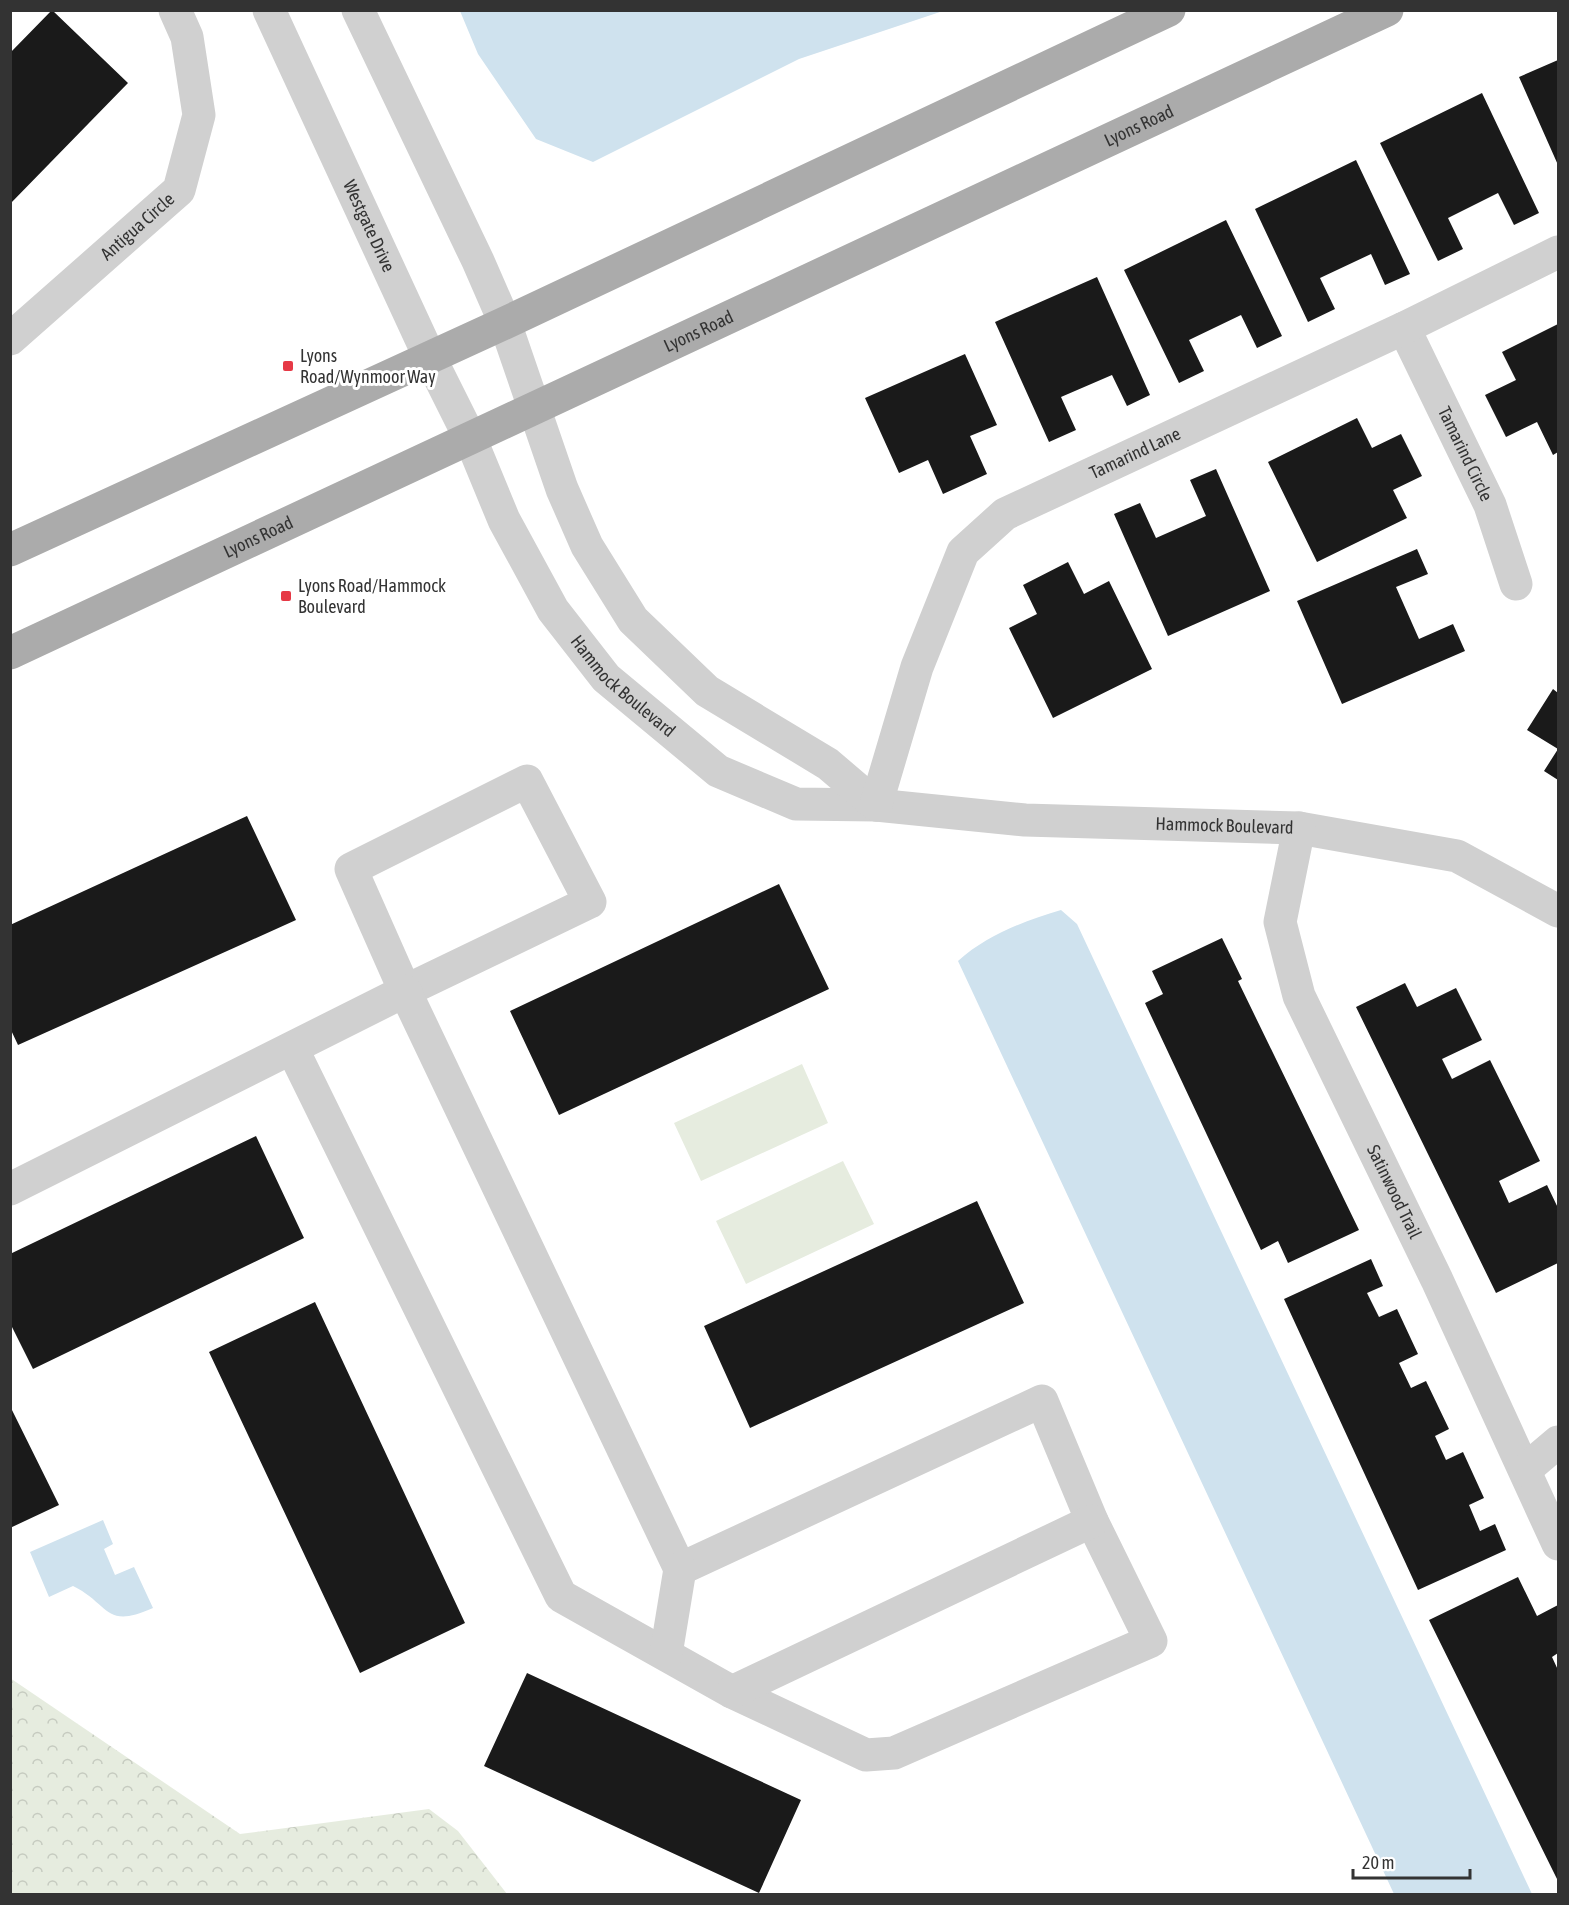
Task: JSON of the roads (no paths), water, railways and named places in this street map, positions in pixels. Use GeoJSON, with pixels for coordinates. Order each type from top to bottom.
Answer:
{"type":"FeatureCollection","features":[{"type":"Feature","properties":{"kind":"main road"},"geometry":{"type":"LineString","coordinates":[[10,550],[505,323],[1169,10]]}},
{"type":"Feature","properties":{"kind":"main road","name":"Lyons Road"},"geometry":{"type":"LineString","coordinates":[[10,653],[471,440],[534,407],[1387,10]]}},
{"type":"Feature","properties":{"kind":"street","name":"Antigua Circle"},"geometry":{"type":"LineString","coordinates":[[10,339],[179,190],[199,115],[187,37],[175,10]]}},
{"type":"Feature","properties":{"kind":"street","name":"Westgate Drive"},"geometry":{"type":"LineString","coordinates":[[269,10],[429,356],[471,440]]}},
{"type":"Feature","properties":{"kind":"street"},"geometry":{"type":"LineString","coordinates":[[358,10],[478,261],[505,323],[562,489],[586,546],[633,620],[707,692],[828,764],[876,805]]}},
{"type":"Feature","properties":{"kind":"street","name":"Tamarind Lane"},"geometry":{"type":"LineString","coordinates":[[876,805],[917,667],[963,552],[996,521],[1005,514],[1404,328],[1558,252]]}},
{"type":"Feature","properties":{"kind":"street","name":"Tamarind Circle"},"geometry":{"type":"LineString","coordinates":[[1404,328],[1490,505],[1516,584]]}},
{"type":"Feature","properties":{"kind":"street","name":"Hammock Boulevard"},"geometry":{"type":"LineString","coordinates":[[471,440],[504,520],[553,610],[606,678],[718,771],[796,804],[876,805],[1024,820],[1299,828],[1457,856],[1558,911]]}},
{"type":"Feature","properties":{"kind":"street"},"geometry":{"type":"LineString","coordinates":[[10,1189],[405,991],[590,903],[527,781],[351,869],[405,991],[680,1569],[666,1654]]}},
{"type":"Feature","properties":{"kind":"street","name":"Satinwood Trail"},"geometry":{"type":"LineString","coordinates":[[1299,828],[1280,922],[1299,996],[1437,1280],[1558,1544]]}},
{"type":"Feature","properties":{"kind":"street"},"geometry":{"type":"LineString","coordinates":[[292,1048],[561,1596],[732,1692],[866,1755],[894,1753],[1151,1641],[1092,1521],[1042,1401],[680,1569]]}},
{"type":"Feature","properties":{"kind":"street"},"geometry":{"type":"LineString","coordinates":[[1525,1470],[1558,1442]]}},
{"type":"Feature","properties":{"kind":"street"},"geometry":{"type":"LineString","coordinates":[[732,1692],[1092,1521]]}},
{"type":"Feature","properties":{"kind":"water"},"geometry":{"type":"Polygon","coordinates":[[[460,11],[943,11],[799,59],[593,162],[536,139],[478,54],[460,11]]]}},
{"type":"Feature","properties":{"kind":"water"},"geometry":{"type":"Polygon","coordinates":[[[1061,910],[1077,924],[1532,1894],[1394,1894],[958,961],[981,944],[1006,930],[1061,910]]]}},
{"type":"Feature","properties":{"kind":"water"},"geometry":{"type":"Polygon","coordinates":[[[103,1520],[113,1544],[104,1549],[115,1575],[134,1567],[153,1608],[137,1614],[116,1615],[108,1612],[73,1586],[49,1597],[30,1552],[103,1520]]]}},
{"type":"Feature","properties":{"kind":"place","name":"Lyons Road/Wynmoor Way"},"geometry":{"type":"Point","coordinates":[288,366]}},
{"type":"Feature","properties":{"kind":"place","name":"Lyons Road/Hammock Boulevard"},"geometry":{"type":"Point","coordinates":[286,596]}}]}
